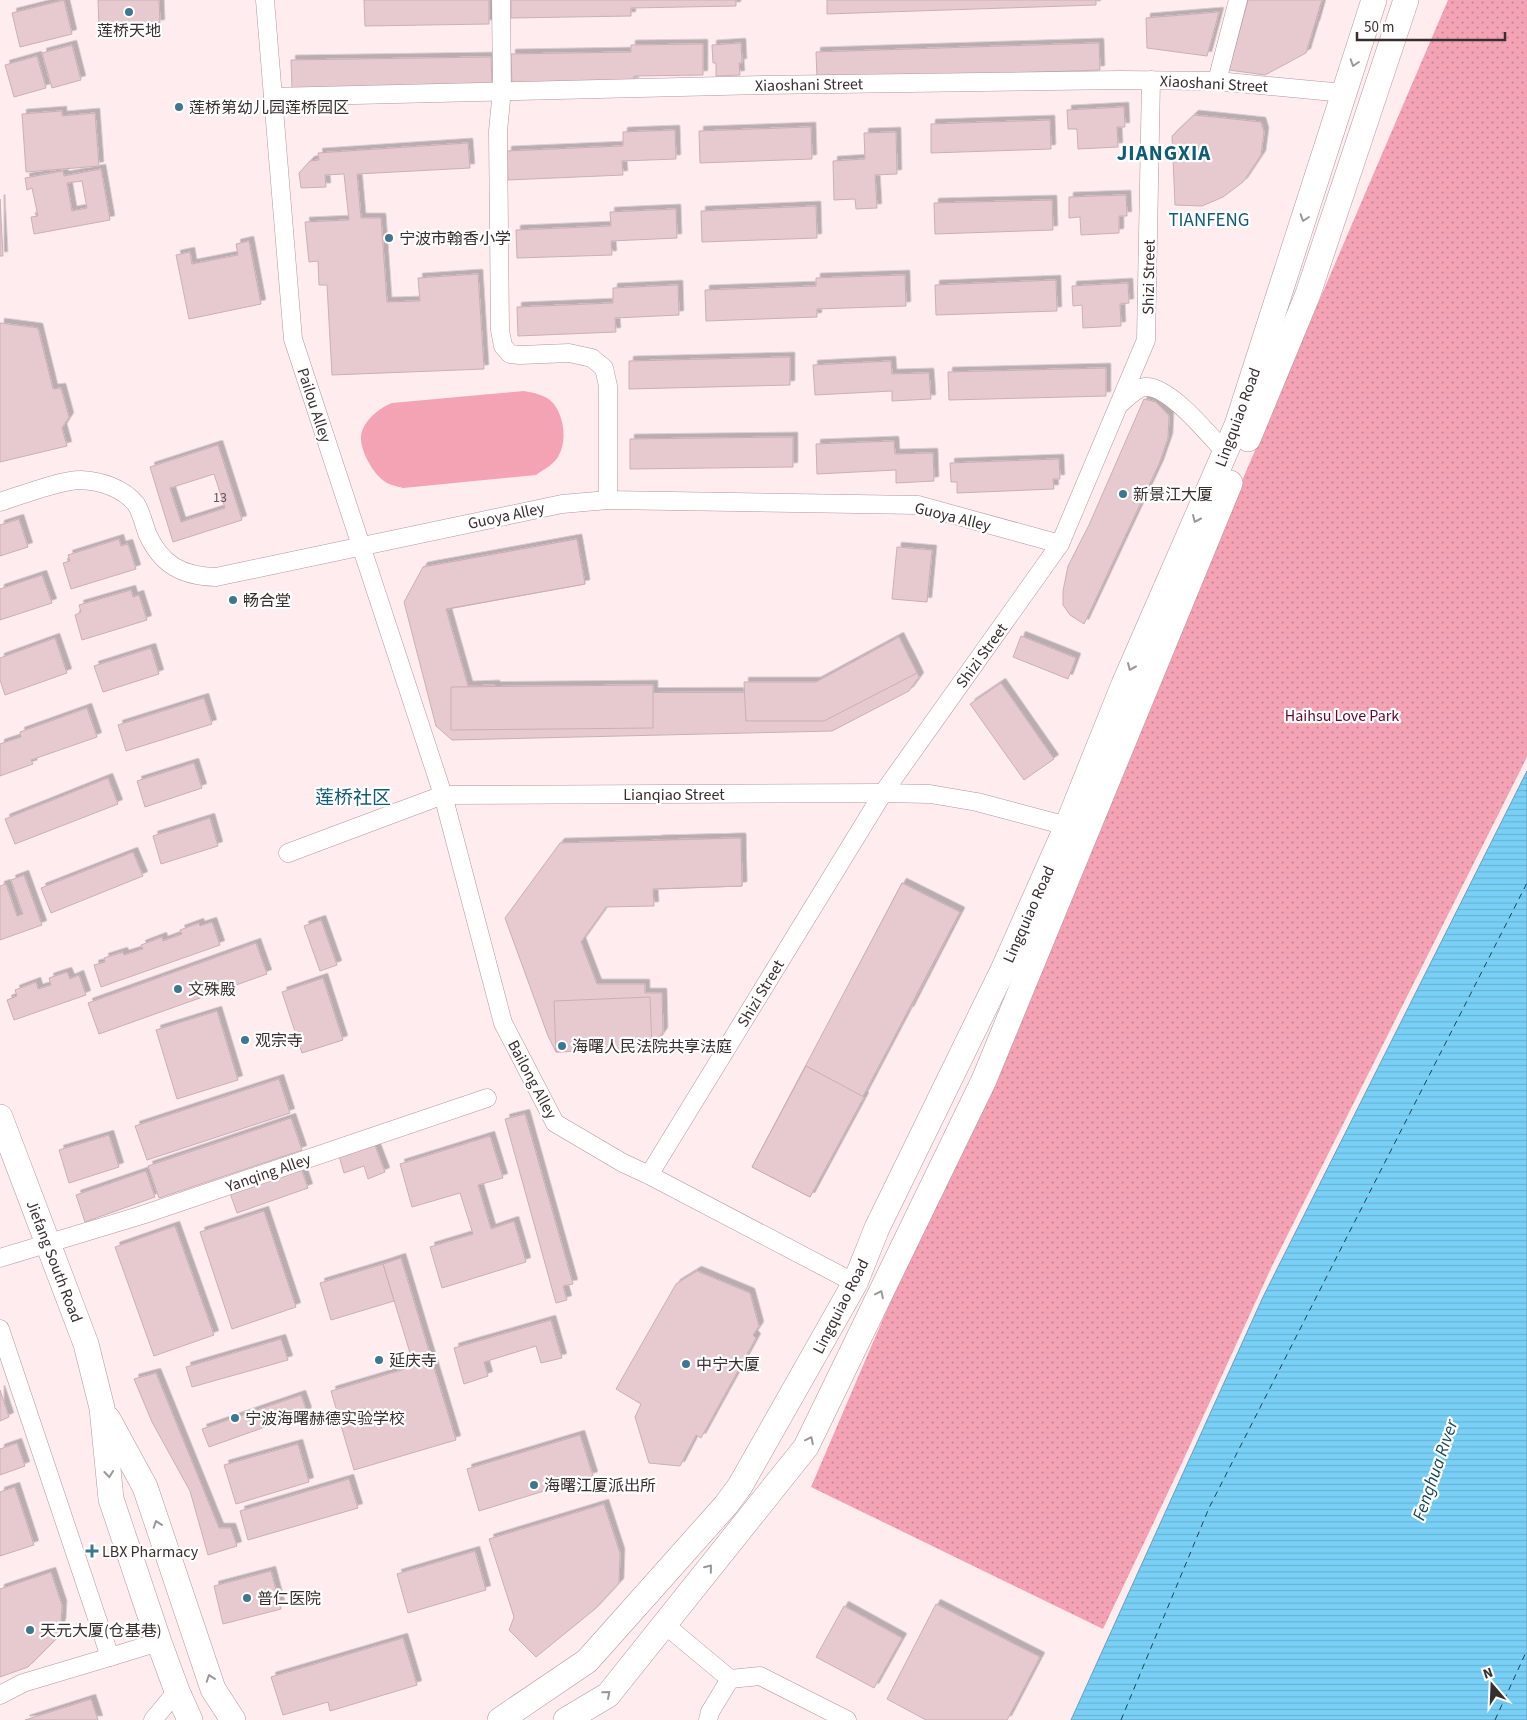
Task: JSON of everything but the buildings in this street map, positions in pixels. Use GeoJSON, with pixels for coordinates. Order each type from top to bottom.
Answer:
{"type":"FeatureCollection","features":[{"type":"Feature","properties":{"kind":"main road","name":"Lingquiao Road"},"geometry":{"type":"LineString","coordinates":[[500,1720],[587,1661],[726,1505],[740,1486],[855,1284],[877,1228],[1003,970],[1068,826],[1124,684],[1237,425],[1374,0]]}},
{"type":"Feature","properties":{"kind":"main road","name":"Lingquiao Road"},"geometry":{"type":"LineString","coordinates":[[567,1720],[608,1694],[806,1447],[984,1080],[1308,294],[1406,0]]}},
{"type":"Feature","properties":{"kind":"main road","name":"Jiefang South Road"},"geometry":{"type":"LineString","coordinates":[[0,1117],[86,1344],[102,1408]]}},
{"type":"Feature","properties":{"kind":"main road"},"geometry":{"type":"LineString","coordinates":[[102,1408],[111,1499],[159,1642],[190,1720]]}},
{"type":"Feature","properties":{"kind":"main road"},"geometry":{"type":"LineString","coordinates":[[102,1408],[145,1487],[213,1689],[233,1720]]}},
{"type":"Feature","properties":{"kind":"street","name":"Pailou Alley"},"geometry":{"type":"LineString","coordinates":[[265,0],[293,339],[443,794]]}},
{"type":"Feature","properties":{"kind":"street"},"geometry":{"type":"LineString","coordinates":[[501,0],[502,90],[498,132],[500,330],[503,346],[510,354],[569,353],[585,356],[592,358],[604,368],[608,386],[608,500]]}},
{"type":"Feature","properties":{"kind":"street"},"geometry":{"type":"LineString","coordinates":[[1216,81],[1238,0]]}},
{"type":"Feature","properties":{"kind":"street","name":"Xiaoshani Street"},"geometry":{"type":"LineString","coordinates":[[273,96],[502,90],[1151,80],[1216,81],[1344,93]]}},
{"type":"Feature","properties":{"kind":"street","name":"Shizi Street"},"geometry":{"type":"LineString","coordinates":[[649,1175],[882,793],[1060,544],[1146,340],[1151,80]]}},
{"type":"Feature","properties":{"kind":"street"},"geometry":{"type":"LineString","coordinates":[[1119,404],[1134,392],[1146,387],[1159,390],[1173,398],[1225,452]]}},
{"type":"Feature","properties":{"kind":"street","name":"Guoya Alley"},"geometry":{"type":"LineString","coordinates":[[0,502],[54,485],[81,480],[110,484],[136,505],[152,544],[160,555],[174,568],[190,574],[216,577],[360,545],[562,504],[608,500],[918,505],[1060,544]]}},
{"type":"Feature","properties":{"kind":"street","name":"Lianqiao Street"},"geometry":{"type":"LineString","coordinates":[[288,852],[443,794],[930,794],[977,802],[1068,826]]}},
{"type":"Feature","properties":{"kind":"street","name":"Bailong Alley"},"geometry":{"type":"LineString","coordinates":[[443,794],[503,1022],[555,1124],[622,1163],[649,1175],[855,1284]]}},
{"type":"Feature","properties":{"kind":"street","name":"Yanqing Alley"},"geometry":{"type":"LineString","coordinates":[[0,1258],[142,1215],[487,1098]]}},
{"type":"Feature","properties":{"kind":"street"},"geometry":{"type":"LineString","coordinates":[[0,1329],[110,1657]]}},
{"type":"Feature","properties":{"kind":"street"},"geometry":{"type":"LineString","coordinates":[[664,1624],[730,1679],[760,1676],[847,1720]]}},
{"type":"Feature","properties":{"kind":"street"},"geometry":{"type":"LineString","coordinates":[[0,1695],[24,1683],[159,1642]]}},
{"type":"Feature","properties":{"kind":"street"},"geometry":{"type":"LineString","coordinates":[[708,1720],[710,1712],[730,1679]]}},
{"type":"Feature","properties":{"kind":"street"},"geometry":{"type":"LineString","coordinates":[[153,1720],[177,1691]]}},
{"type":"Feature","properties":{"kind":"green space","name":"Haihsu Love Park"},"geometry":{"type":"Polygon","coordinates":[[[1448,0],[1527,0],[1527,757],[1272,1266],[1103,1629],[811,1487],[1448,0]]]}},
{"type":"Feature","properties":{"kind":"green space"},"geometry":{"type":"Polygon","coordinates":[[[524,391],[540,395],[553,403],[560,414],[564,435],[557,458],[552,464],[536,475],[403,488],[384,481],[365,455],[361,442],[362,430],[368,420],[382,408],[392,403],[524,391]]]}},
{"type":"Feature","properties":{"kind":"water","name":"Fenghua Rıver"},"geometry":{"type":"Polygon","coordinates":[[[1527,771],[1527,1720],[1071,1720],[1263,1297],[1527,771]]]}},
{"type":"Feature","properties":{"kind":"ferry route"},"geometry":{"type":"LineString","coordinates":[[1121,1720],[1209,1508],[1527,883]]}},
{"type":"Feature","properties":{"kind":"ferry route"},"geometry":{"type":"LineString","coordinates":[[1495,1720],[1527,1650]]}},
{"type":"Feature","properties":{"kind":"place","name":"莲桥天地"},"geometry":{"type":"Point","coordinates":[129,12]}},
{"type":"Feature","properties":{"kind":"place","name":"莲桥第幼儿园莲桥园区"},"geometry":{"type":"Point","coordinates":[179,107]}},
{"type":"Feature","properties":{"kind":"place","name":"宁波市翰香小学"},"geometry":{"type":"Point","coordinates":[389,238]}},
{"type":"Feature","properties":{"kind":"place","name":"新景江大厦"},"geometry":{"type":"Point","coordinates":[1123,494]}},
{"type":"Feature","properties":{"kind":"place","name":"畅合堂"},"geometry":{"type":"Point","coordinates":[233,600]}},
{"type":"Feature","properties":{"kind":"place","name":"文殊殿"},"geometry":{"type":"Point","coordinates":[178,989]}},
{"type":"Feature","properties":{"kind":"place","name":"观宗寺"},"geometry":{"type":"Point","coordinates":[245,1040]}},
{"type":"Feature","properties":{"kind":"place","name":"海曙人民法院共享法庭"},"geometry":{"type":"Point","coordinates":[562,1046]}},
{"type":"Feature","properties":{"kind":"place","name":"延庆寺"},"geometry":{"type":"Point","coordinates":[379,1360]}},
{"type":"Feature","properties":{"kind":"place","name":"中宁大厦"},"geometry":{"type":"Point","coordinates":[686,1364]}},
{"type":"Feature","properties":{"kind":"place","name":"宁波海曙赫德实验学校"},"geometry":{"type":"Point","coordinates":[235,1418]}},
{"type":"Feature","properties":{"kind":"place","name":"海曙江厦派出所"},"geometry":{"type":"Point","coordinates":[534,1485]}},
{"type":"Feature","properties":{"kind":"place","name":"LBX Pharmacy"},"geometry":{"type":"Point","coordinates":[92,1551]}},
{"type":"Feature","properties":{"kind":"place","name":"普仁医院"},"geometry":{"type":"Point","coordinates":[247,1598]}},
{"type":"Feature","properties":{"kind":"place","name":"天元大厦(仓基巷)"},"geometry":{"type":"Point","coordinates":[30,1630]}},
{"type":"Feature","properties":{"kind":"district","name":"JIANGXIA"},"geometry":{"type":"Point","coordinates":[1164,153]}},
{"type":"Feature","properties":{"kind":"district","name":"TIANFENG"},"geometry":{"type":"Point","coordinates":[1209,219]}},
{"type":"Feature","properties":{"kind":"district","name":"莲桥社区"},"geometry":{"type":"Point","coordinates":[353,797]}}]}
